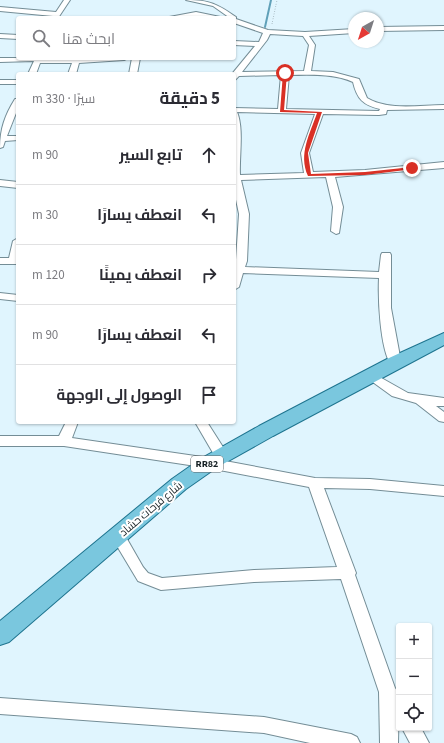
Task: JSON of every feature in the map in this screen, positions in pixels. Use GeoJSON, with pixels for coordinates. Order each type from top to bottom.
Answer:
{"type":"FeatureCollection","features":[{"type":"Feature","properties":{"kind":"main road","name":"شارع فرحات حشاد"},"geometry":{"type":"LineString","coordinates":[[0,635],[179,484],[215,459],[369,375],[444,338]]}},
{"type":"Feature","properties":{"kind":"street"},"geometry":{"type":"LineString","coordinates":[[0,9],[56,16],[67,0]]}},
{"type":"Feature","properties":{"kind":"street"},"geometry":{"type":"LineString","coordinates":[[189,0],[215,5],[230,16]]}},
{"type":"Feature","properties":{"kind":"street"},"geometry":{"type":"LineString","coordinates":[[182,16],[196,14],[209,16]]}},
{"type":"Feature","properties":{"kind":"street"},"geometry":{"type":"LineString","coordinates":[[236,20],[266,32],[305,34],[348,31]]}},
{"type":"Feature","properties":{"kind":"street"},"geometry":{"type":"LineString","coordinates":[[384,29],[444,28]]}},
{"type":"Feature","properties":{"kind":"street"},"geometry":{"type":"LineString","coordinates":[[236,75],[244,58],[260,44],[265,38],[266,32]]}},
{"type":"Feature","properties":{"kind":"street"},"geometry":{"type":"LineString","coordinates":[[305,34],[312,45],[307,74]]}},
{"type":"Feature","properties":{"kind":"street"},"geometry":{"type":"LineString","coordinates":[[0,36],[16,37]]}},
{"type":"Feature","properties":{"kind":"street"},"geometry":{"type":"LineString","coordinates":[[236,43],[260,44]]}},
{"type":"Feature","properties":{"kind":"street"},"geometry":{"type":"LineString","coordinates":[[0,60],[92,60]]}},
{"type":"Feature","properties":{"kind":"street"},"geometry":{"type":"LineString","coordinates":[[33,72],[38,60]]}},
{"type":"Feature","properties":{"kind":"street"},"geometry":{"type":"LineString","coordinates":[[133,72],[136,60]]}},
{"type":"Feature","properties":{"kind":"street"},"geometry":{"type":"LineString","coordinates":[[73,72],[76,61]]}},
{"type":"Feature","properties":{"kind":"street"},"geometry":{"type":"LineString","coordinates":[[282,111],[285,73]]}},
{"type":"Feature","properties":{"kind":"street"},"geometry":{"type":"LineString","coordinates":[[236,77],[285,73],[338,75],[353,78],[356,81],[359,92],[365,101],[384,106],[444,107]]}},
{"type":"Feature","properties":{"kind":"street"},"geometry":{"type":"LineString","coordinates":[[0,82],[16,82]]}},
{"type":"Feature","properties":{"kind":"street"},"geometry":{"type":"LineString","coordinates":[[1,142],[11,113],[16,104]]}},
{"type":"Feature","properties":{"kind":"street"},"geometry":{"type":"LineString","coordinates":[[236,110],[379,113],[382,112],[384,106]]}},
{"type":"Feature","properties":{"kind":"street"},"geometry":{"type":"LineString","coordinates":[[309,175],[305,153],[320,112]]}},
{"type":"Feature","properties":{"kind":"street"},"geometry":{"type":"LineString","coordinates":[[0,114],[11,113]]}},
{"type":"Feature","properties":{"kind":"street"},"geometry":{"type":"LineString","coordinates":[[236,129],[236,146]]}},
{"type":"Feature","properties":{"kind":"street"},"geometry":{"type":"LineString","coordinates":[[1,142],[16,138]]}},
{"type":"Feature","properties":{"kind":"street"},"geometry":{"type":"LineString","coordinates":[[236,178],[365,173],[444,165]]}},
{"type":"Feature","properties":{"kind":"street"},"geometry":{"type":"LineString","coordinates":[[330,174],[338,207],[336,231]]}},
{"type":"Feature","properties":{"kind":"street"},"geometry":{"type":"LineString","coordinates":[[236,182],[244,214],[242,261],[236,281]]}},
{"type":"Feature","properties":{"kind":"street"},"geometry":{"type":"LineString","coordinates":[[0,183],[16,185]]}},
{"type":"Feature","properties":{"kind":"street"},"geometry":{"type":"LineString","coordinates":[[386,255],[383,275],[389,341],[395,362]]}},
{"type":"Feature","properties":{"kind":"street"},"geometry":{"type":"LineString","coordinates":[[0,262],[15,261]]}},
{"type":"Feature","properties":{"kind":"street"},"geometry":{"type":"LineString","coordinates":[[240,270],[383,275]]}},
{"type":"Feature","properties":{"kind":"street"},"geometry":{"type":"LineString","coordinates":[[0,296],[16,298]]}},
{"type":"Feature","properties":{"kind":"street"},"geometry":{"type":"LineString","coordinates":[[369,375],[400,395],[420,400],[444,402]]}},
{"type":"Feature","properties":{"kind":"street"},"geometry":{"type":"LineString","coordinates":[[420,400],[444,418]]}},
{"type":"Feature","properties":{"kind":"street"},"geometry":{"type":"LineString","coordinates":[[64,441],[71,424]]}},
{"type":"Feature","properties":{"kind":"street"},"geometry":{"type":"LineString","coordinates":[[202,424],[215,459]]}},
{"type":"Feature","properties":{"kind":"street"},"geometry":{"type":"LineString","coordinates":[[0,441],[64,441],[215,459],[315,483],[370,484],[444,491]]}},
{"type":"Feature","properties":{"kind":"street"},"geometry":{"type":"LineString","coordinates":[[315,483],[348,573],[355,602],[388,692],[396,704]]}},
{"type":"Feature","properties":{"kind":"street"},"geometry":{"type":"LineString","coordinates":[[118,536],[140,574],[151,582],[161,584],[247,577],[348,573]]}},
{"type":"Feature","properties":{"kind":"street"},"geometry":{"type":"LineString","coordinates":[[388,692],[389,743]]}},
{"type":"Feature","properties":{"kind":"street"},"geometry":{"type":"LineString","coordinates":[[0,706],[257,724],[293,730],[351,743]]}},
{"type":"Feature","properties":{"kind":"street"},"geometry":{"type":"LineString","coordinates":[[413,731],[420,743]]}},
{"type":"Feature","properties":{"kind":"path"},"geometry":{"type":"LineString","coordinates":[[266,32],[272,25],[277,0]]}},
{"type":"Feature","properties":{"kind":"waterway"},"geometry":{"type":"LineString","coordinates":[[265,27],[271,0]]}},
{"type":"Feature","properties":{"kind":"route"},"geometry":{"type":"LineString","coordinates":[[285,73],[282,111],[320,112],[305,153],[309,175],[365,173],[412,168]]}}]}
